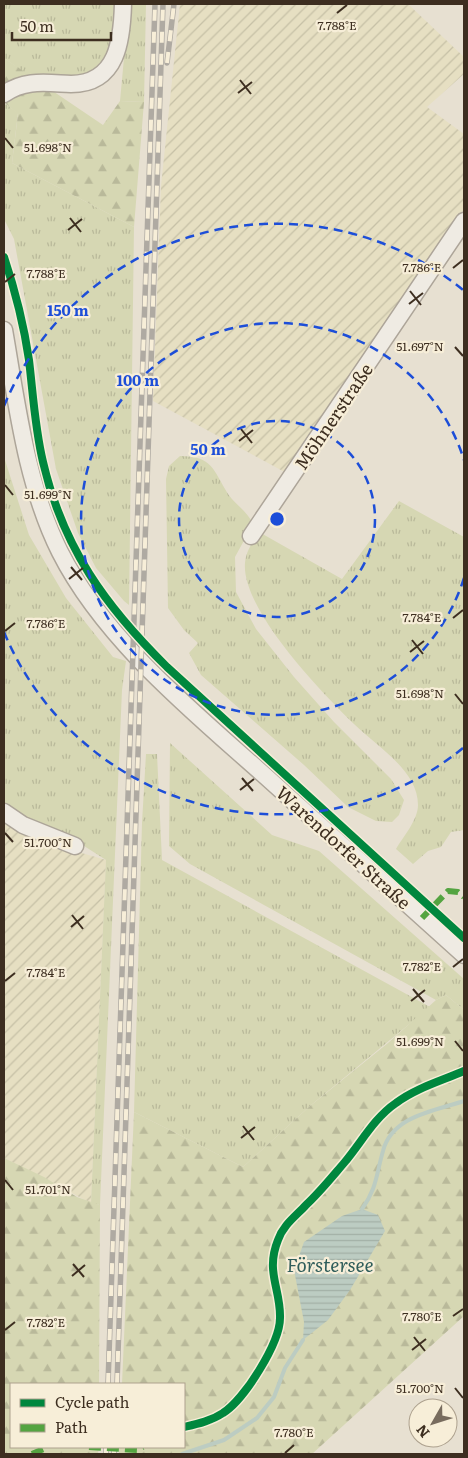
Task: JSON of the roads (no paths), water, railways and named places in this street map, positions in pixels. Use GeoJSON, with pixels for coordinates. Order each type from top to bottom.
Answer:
{"type":"FeatureCollection","features":[{"type":"Feature","properties":{"kind":"street"},"geometry":{"type":"LineString","coordinates":[[4,94],[16,86],[31,82],[74,84],[94,78],[105,70],[119,48],[123,4]]}},
{"type":"Feature","properties":{"kind":"street","name":"Möhnerstraße"},"geometry":{"type":"LineString","coordinates":[[251,536],[464,221]]}},
{"type":"Feature","properties":{"kind":"street","name":"Warendorfer Straße"},"geometry":{"type":"LineString","coordinates":[[4,330],[32,477],[60,552],[85,595],[112,631],[139,659],[464,955]]}},
{"type":"Feature","properties":{"kind":"street"},"geometry":{"type":"LineString","coordinates":[[4,812],[23,825],[75,846]]}},
{"type":"Feature","properties":{"kind":"water","name":"Förstersee"},"geometry":{"type":"Polygon","coordinates":[[[362,1209],[378,1215],[385,1231],[350,1290],[328,1320],[303,1340],[304,1322],[294,1270],[304,1242],[342,1216],[362,1209]]]}},
{"type":"Feature","properties":{"kind":"waterway"},"geometry":{"type":"LineString","coordinates":[[362,1209],[373,1188],[388,1139],[395,1130],[405,1122],[416,1117],[464,1101]]}},
{"type":"Feature","properties":{"kind":"waterway"},"geometry":{"type":"LineString","coordinates":[[182,1454],[224,1440],[257,1418],[274,1397],[285,1368],[303,1340]]}},
{"type":"Feature","properties":{"kind":"railway"},"geometry":{"type":"LineString","coordinates":[[108,1383],[155,4]]}},
{"type":"Feature","properties":{"kind":"railway"},"geometry":{"type":"LineString","coordinates":[[117,1383],[163,4]]}},
{"type":"Feature","properties":{"kind":"railway"},"geometry":{"type":"LineString","coordinates":[[167,63],[174,4]]}},
{"type":"Feature","properties":{"kind":"railway"},"geometry":{"type":"LineString","coordinates":[[106,1448],[106,1454]]}},
{"type":"Feature","properties":{"kind":"railway"},"geometry":{"type":"LineString","coordinates":[[114,1448],[114,1454]]}}]}
